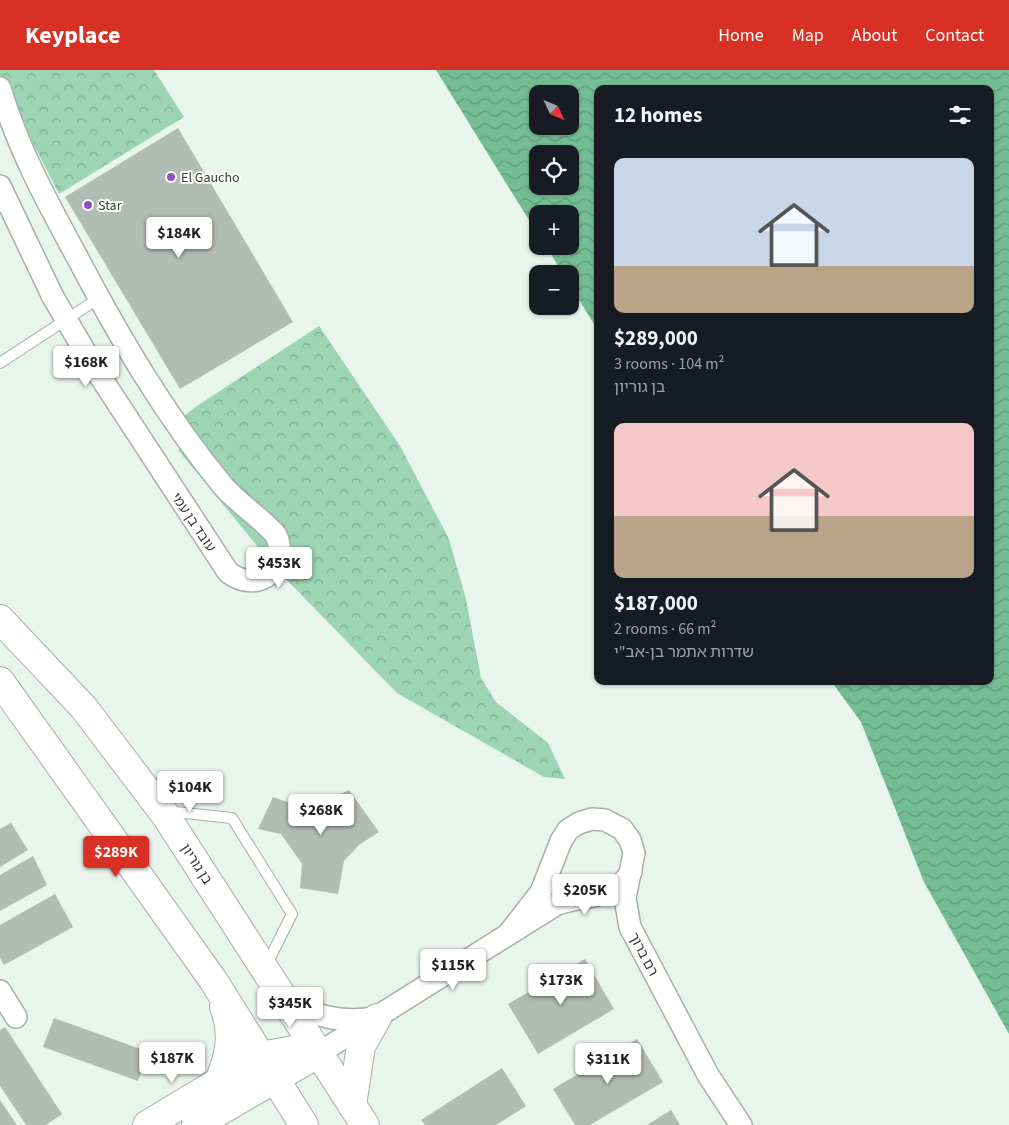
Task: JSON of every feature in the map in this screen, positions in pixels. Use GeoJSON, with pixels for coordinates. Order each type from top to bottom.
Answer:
{"type":"FeatureCollection","features":[{"type":"Feature","properties":{"kind":"main road","name":"בן גוריון"},"geometry":{"type":"LineString","coordinates":[[0,618],[84,708],[162,810],[358,1115]]}},
{"type":"Feature","properties":{"kind":"main road"},"geometry":{"type":"LineString","coordinates":[[0,682],[214,980],[299,1119]]}},
{"type":"Feature","properties":{"kind":"main road"},"geometry":{"type":"LineString","coordinates":[[214,980],[230,1021],[230,1042],[227,1060],[220,1079]]}},
{"type":"Feature","properties":{"kind":"main road"},"geometry":{"type":"LineString","coordinates":[[358,1115],[361,1046],[377,1018]]}},
{"type":"Feature","properties":{"kind":"main road"},"geometry":{"type":"LineString","coordinates":[[147,1125],[220,1079],[261,1056],[299,1049],[319,1053]]}},
{"type":"Feature","properties":{"kind":"main road"},"geometry":{"type":"LineString","coordinates":[[196,1125],[319,1053]]}},
{"type":"Feature","properties":{"kind":"main road"},"geometry":{"type":"LineString","coordinates":[[238,1099],[275,1104],[299,1119]]}},
{"type":"Feature","properties":{"kind":"street"},"geometry":{"type":"LineString","coordinates":[[0,88],[22,150],[99,298]]}},
{"type":"Feature","properties":{"kind":"street"},"geometry":{"type":"LineString","coordinates":[[0,186],[53,297],[66,319]]}},
{"type":"Feature","properties":{"kind":"street","name":"עובד בן עמי"},"geometry":{"type":"LineString","coordinates":[[66,319],[138,437],[228,572],[236,578],[245,581],[264,578],[272,572],[280,554],[276,535],[224,487],[167,414],[99,298]]}},
{"type":"Feature","properties":{"kind":"street","name":"רם ברוך"},"geometry":{"type":"LineString","coordinates":[[509,933],[542,892],[565,834],[575,825],[592,819],[605,820],[617,825],[627,834],[632,846],[634,859],[625,898],[630,927],[708,1075],[740,1125]]}},
{"type":"Feature","properties":{"kind":"street"},"geometry":{"type":"LineString","coordinates":[[319,1053],[557,904],[572,899],[608,894],[618,889],[631,872]]}},
{"type":"Feature","properties":{"kind":"street"},"geometry":{"type":"LineString","coordinates":[[0,991],[16,1017]]}},
{"type":"Feature","properties":{"kind":"street"},"geometry":{"type":"LineString","coordinates":[[280,993],[301,1008],[320,1016],[338,1020],[377,1018]]}},
{"type":"Feature","properties":{"kind":"lane"},"geometry":{"type":"LineString","coordinates":[[0,363],[99,298]]}},
{"type":"Feature","properties":{"kind":"lane"},"geometry":{"type":"LineString","coordinates":[[162,810],[232,818],[292,914],[264,969]]}},
{"type":"Feature","properties":{"kind":"green space"},"geometry":{"type":"Polygon","coordinates":[[[0,70],[154,70],[184,117],[59,194],[0,78],[0,70]]]}},
{"type":"Feature","properties":{"kind":"green space"},"geometry":{"type":"Polygon","coordinates":[[[319,326],[400,446],[449,539],[466,599],[481,678],[496,702],[548,743],[565,779],[544,777],[397,693],[277,570],[179,451],[176,423],[194,408],[319,326]]]}},
{"type":"Feature","properties":{"kind":"water"},"geometry":{"type":"Polygon","coordinates":[[[436,70],[1009,70],[1009,1034],[924,882],[861,722],[834,685],[994,685],[994,85],[594,85],[594,324],[579,300],[579,265],[558,265],[551,255],[579,255],[579,205],[529,205],[529,220],[436,70]]]}},
{"type":"Feature","properties":{"kind":"building"},"geometry":{"type":"Polygon","coordinates":[[[178,128],[293,322],[180,389],[65,197],[178,128]]]}},
{"type":"Feature","properties":{"kind":"building"},"geometry":{"type":"Polygon","coordinates":[[[349,790],[379,832],[359,845],[344,861],[338,894],[300,888],[302,864],[281,834],[258,829],[273,797],[296,805],[316,805],[349,790]]]}},
{"type":"Feature","properties":{"kind":"building"},"geometry":{"type":"Polygon","coordinates":[[[11,823],[28,850],[0,867],[0,829],[11,823]]]}},
{"type":"Feature","properties":{"kind":"building"},"geometry":{"type":"Polygon","coordinates":[[[33,856],[47,885],[0,911],[0,875],[33,856]]]}},
{"type":"Feature","properties":{"kind":"building"},"geometry":{"type":"Polygon","coordinates":[[[55,894],[73,927],[4,965],[0,958],[0,925],[55,894]]]}},
{"type":"Feature","properties":{"kind":"building"},"geometry":{"type":"Polygon","coordinates":[[[585,959],[614,1009],[538,1054],[508,1004],[585,959]]]}},
{"type":"Feature","properties":{"kind":"building"},"geometry":{"type":"Polygon","coordinates":[[[54,1018],[149,1052],[138,1081],[43,1047],[54,1018]]]}},
{"type":"Feature","properties":{"kind":"building"},"geometry":{"type":"Polygon","coordinates":[[[5,1027],[62,1114],[46,1125],[26,1125],[0,1086],[0,1030],[5,1027]]]}},
{"type":"Feature","properties":{"kind":"building"},"geometry":{"type":"Polygon","coordinates":[[[637,1039],[663,1082],[590,1125],[575,1125],[553,1089],[637,1039]]]}},
{"type":"Feature","properties":{"kind":"building"},"geometry":{"type":"Polygon","coordinates":[[[502,1068],[526,1106],[496,1125],[425,1125],[421,1120],[502,1068]]]}},
{"type":"Feature","properties":{"kind":"building"},"geometry":{"type":"Polygon","coordinates":[[[0,1100],[17,1125],[0,1125],[0,1100]]]}},
{"type":"Feature","properties":{"kind":"building"},"geometry":{"type":"Polygon","coordinates":[[[671,1110],[680,1125],[647,1125],[671,1110]]]}},
{"type":"Feature","properties":{"kind":"place","name":"El Gaucho"},"geometry":{"type":"Point","coordinates":[171,177]}},
{"type":"Feature","properties":{"kind":"place","name":"Star"},"geometry":{"type":"Point","coordinates":[88,205]}}]}
